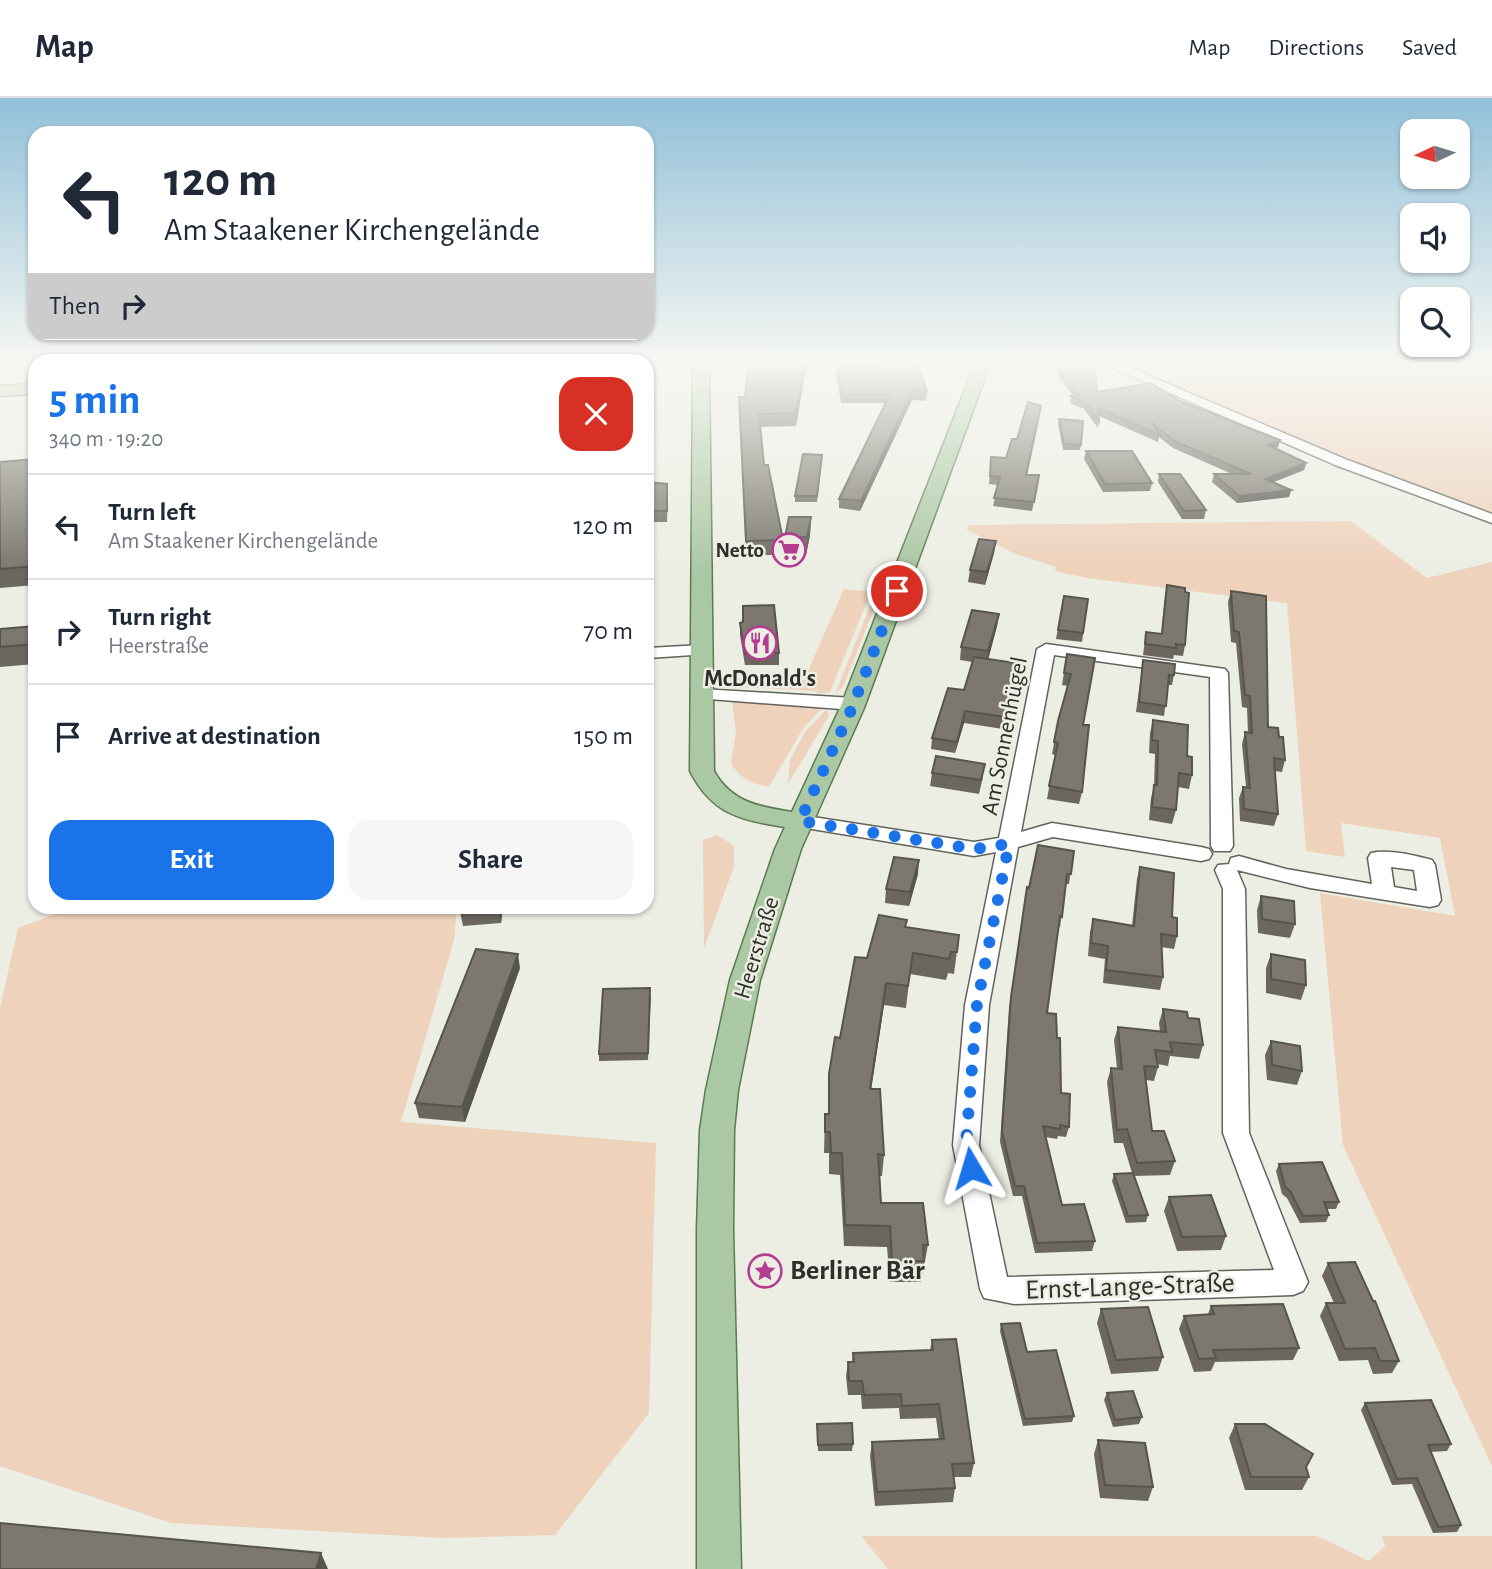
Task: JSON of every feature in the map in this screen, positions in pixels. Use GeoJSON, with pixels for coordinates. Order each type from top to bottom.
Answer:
{"type":"FeatureCollection","features":[{"type":"Feature","properties":{"kind":"main road"},"geometry":{"type":"LineString","coordinates":[[701,433],[702,771],[712,791],[736,810],[800,821]]}},
{"type":"Feature","properties":{"kind":"main road","name":"Heerstraße"},"geometry":{"type":"LineString","coordinates":[[719,1569],[715,1229],[720,1104],[745,980],[800,821],[854,704],[957,433]]}},
{"type":"Feature","properties":{"kind":"street"},"geometry":{"type":"LineString","coordinates":[[1272,433],[1351,466],[1492,519]]}},
{"type":"Feature","properties":{"kind":"street","name":"Am Sonnenhügel"},"geometry":{"type":"LineString","coordinates":[[1009,844],[1046,649],[1219,673],[1229,860]]}},
{"type":"Feature","properties":{"kind":"street"},"geometry":{"type":"LineString","coordinates":[[654,653],[702,650]]}},
{"type":"Feature","properties":{"kind":"street"},"geometry":{"type":"LineString","coordinates":[[702,694],[854,704]]}},
{"type":"Feature","properties":{"kind":"street"},"geometry":{"type":"LineString","coordinates":[[800,821],[974,849],[1009,844],[1052,830],[1201,854],[1208,865],[1229,860],[1278,875],[1384,892]]}},
{"type":"Feature","properties":{"kind":"street","name":"Ernst-Lange-Straße"},"geometry":{"type":"LineString","coordinates":[[1009,844],[977,1004],[966,1144],[995,1289],[1014,1291],[1293,1282],[1236,1133],[1234,889],[1229,860]]}},
{"type":"Feature","properties":{"kind":"shaded area"},"geometry":{"type":"Polygon","coordinates":[[[1278,433],[1492,433],[1492,516],[1343,461],[1278,433]]]}},
{"type":"Feature","properties":{"kind":"shaded area"},"geometry":{"type":"Polygon","coordinates":[[[1351,521],[1427,578],[1492,562],[1492,1466],[1343,1145],[1320,893],[1455,916],[1440,838],[1341,823],[1345,857],[1306,851],[1287,603],[1087,578],[1055,571],[1056,567],[1016,554],[967,530],[968,525],[1351,521]]]}},
{"type":"Feature","properties":{"kind":"shaded area"},"geometry":{"type":"Polygon","coordinates":[[[844,589],[871,592],[830,692],[817,694],[817,691],[735,687],[725,684],[725,676],[761,684],[804,680],[844,589]]]}},
{"type":"Feature","properties":{"kind":"shaded area"},"geometry":{"type":"Polygon","coordinates":[[[875,593],[880,594],[843,687],[836,692],[875,593]]]}},
{"type":"Feature","properties":{"kind":"shaded area"},"geometry":{"type":"Polygon","coordinates":[[[732,700],[819,705],[822,708],[802,730],[769,787],[747,780],[731,763],[736,732],[732,700]]]}},
{"type":"Feature","properties":{"kind":"shaded area"},"geometry":{"type":"Polygon","coordinates":[[[827,709],[829,716],[788,784],[790,760],[805,732],[827,709]]]}},
{"type":"Feature","properties":{"kind":"shaded area"},"geometry":{"type":"Polygon","coordinates":[[[717,835],[734,846],[734,867],[704,948],[703,840],[717,835]]]}},
{"type":"Feature","properties":{"kind":"shaded area"},"geometry":{"type":"Polygon","coordinates":[[[56,914],[456,914],[454,940],[401,1122],[656,1143],[649,1413],[555,1535],[443,1538],[171,1523],[0,1466],[0,1008],[18,928],[56,914]]]}},
{"type":"Feature","properties":{"kind":"shaded area"},"geometry":{"type":"Polygon","coordinates":[[[861,1536],[1317,1536],[1369,1561],[1385,1546],[1382,1536],[1492,1536],[1492,1569],[888,1569],[861,1536]]]}},
{"type":"Feature","properties":{"kind":"building"},"geometry":{"type":"Polygon","coordinates":[[[741,433],[761,433],[764,465],[768,465],[783,540],[746,541],[741,433]]]}},
{"type":"Feature","properties":{"kind":"building"},"geometry":{"type":"Polygon","coordinates":[[[871,433],[893,433],[861,501],[839,499],[871,433]]]}},
{"type":"Feature","properties":{"kind":"building"},"geometry":{"type":"Polygon","coordinates":[[[1019,433],[1035,433],[1026,475],[1039,475],[1034,502],[994,498],[1000,477],[990,476],[991,457],[1006,458],[1012,439],[1017,439],[1019,433]]]}},
{"type":"Feature","properties":{"kind":"building"},"geometry":{"type":"Polygon","coordinates":[[[1062,433],[1082,433],[1081,445],[1064,444],[1062,433]]]}},
{"type":"Feature","properties":{"kind":"building"},"geometry":{"type":"Polygon","coordinates":[[[1164,433],[1261,433],[1280,440],[1268,445],[1306,463],[1265,479],[1291,490],[1239,496],[1214,474],[1251,474],[1174,441],[1164,433]]]}},
{"type":"Feature","properties":{"kind":"building"},"geometry":{"type":"Polygon","coordinates":[[[1086,451],[1132,451],[1152,483],[1105,484],[1086,451]]]}},
{"type":"Feature","properties":{"kind":"building"},"geometry":{"type":"Polygon","coordinates":[[[803,454],[822,455],[817,496],[795,496],[803,454]]]}},
{"type":"Feature","properties":{"kind":"building"},"geometry":{"type":"Polygon","coordinates":[[[28,460],[28,567],[0,569],[0,462],[28,460]]]}},
{"type":"Feature","properties":{"kind":"building"},"geometry":{"type":"Polygon","coordinates":[[[1159,474],[1180,474],[1206,510],[1184,511],[1159,474]]]}},
{"type":"Feature","properties":{"kind":"building"},"geometry":{"type":"Polygon","coordinates":[[[654,483],[667,484],[667,511],[654,511],[654,483]]]}},
{"type":"Feature","properties":{"kind":"building"},"geometry":{"type":"Polygon","coordinates":[[[789,517],[811,517],[807,537],[785,537],[789,517]]]}},
{"type":"Feature","properties":{"kind":"building"},"geometry":{"type":"Polygon","coordinates":[[[979,539],[996,541],[987,572],[970,570],[979,539]]]}},
{"type":"Feature","properties":{"kind":"building"},"geometry":{"type":"Polygon","coordinates":[[[1167,585],[1185,588],[1185,592],[1189,593],[1185,645],[1176,644],[1176,648],[1145,644],[1146,632],[1162,634],[1167,585]]]}},
{"type":"Feature","properties":{"kind":"building"},"geometry":{"type":"Polygon","coordinates":[[[1231,591],[1266,596],[1268,727],[1278,728],[1279,737],[1283,737],[1285,760],[1274,758],[1278,814],[1244,809],[1243,787],[1250,788],[1245,732],[1252,733],[1250,696],[1245,695],[1239,632],[1234,631],[1231,591]]]}},
{"type":"Feature","properties":{"kind":"building"},"geometry":{"type":"Polygon","coordinates":[[[1064,596],[1088,599],[1083,633],[1058,630],[1064,596]]]}},
{"type":"Feature","properties":{"kind":"building"},"geometry":{"type":"Polygon","coordinates":[[[774,605],[779,653],[745,654],[740,623],[743,622],[743,606],[774,605]]]}},
{"type":"Feature","properties":{"kind":"building"},"geometry":{"type":"Polygon","coordinates":[[[972,610],[999,614],[988,651],[961,647],[972,610]]]}},
{"type":"Feature","properties":{"kind":"building"},"geometry":{"type":"Polygon","coordinates":[[[28,627],[28,645],[0,647],[0,629],[28,627]]]}},
{"type":"Feature","properties":{"kind":"building"},"geometry":{"type":"Polygon","coordinates":[[[1067,654],[1095,658],[1083,725],[1089,725],[1082,792],[1049,786],[1058,743],[1054,742],[1058,721],[1071,674],[1064,673],[1067,654]]]}},
{"type":"Feature","properties":{"kind":"building"},"geometry":{"type":"Polygon","coordinates":[[[974,657],[1016,663],[1005,717],[965,711],[957,742],[932,738],[948,688],[964,690],[974,657]]]}},
{"type":"Feature","properties":{"kind":"building"},"geometry":{"type":"Polygon","coordinates":[[[1143,660],[1175,664],[1174,675],[1169,675],[1166,706],[1139,702],[1143,660]]]}},
{"type":"Feature","properties":{"kind":"building"},"geometry":{"type":"Polygon","coordinates":[[[1153,720],[1188,725],[1187,756],[1192,757],[1192,775],[1179,773],[1176,810],[1152,807],[1154,785],[1157,785],[1158,741],[1152,740],[1153,720]]]}},
{"type":"Feature","properties":{"kind":"building"},"geometry":{"type":"Polygon","coordinates":[[[936,756],[985,764],[981,780],[932,773],[936,756]]]}},
{"type":"Feature","properties":{"kind":"building"},"geometry":{"type":"Polygon","coordinates":[[[1038,845],[1074,851],[1071,874],[1067,874],[1062,917],[1060,916],[1047,1013],[1056,1014],[1057,1038],[1060,1038],[1061,1093],[1070,1094],[1069,1127],[1060,1125],[1060,1129],[1043,1126],[1062,1205],[1084,1204],[1095,1241],[1037,1243],[1024,1186],[1015,1186],[1002,1132],[1011,997],[1027,887],[1029,888],[1038,845]]]}},
{"type":"Feature","properties":{"kind":"building"},"geometry":{"type":"Polygon","coordinates":[[[894,857],[919,860],[910,892],[886,889],[894,857]]]}},
{"type":"Feature","properties":{"kind":"building"},"geometry":{"type":"Polygon","coordinates":[[[1140,867],[1174,873],[1172,917],[1177,918],[1177,936],[1161,934],[1163,977],[1106,970],[1108,946],[1091,943],[1093,919],[1134,926],[1140,867]]]}},
{"type":"Feature","properties":{"kind":"building"},"geometry":{"type":"Polygon","coordinates":[[[1261,896],[1294,901],[1295,924],[1262,919],[1261,896]]]}},
{"type":"Feature","properties":{"kind":"building"},"geometry":{"type":"Polygon","coordinates":[[[879,915],[907,920],[905,927],[959,935],[957,952],[951,952],[949,959],[913,953],[908,986],[886,983],[870,1089],[880,1089],[884,1155],[878,1154],[881,1203],[923,1203],[928,1245],[923,1245],[924,1261],[892,1261],[890,1226],[845,1225],[842,1153],[831,1153],[830,1132],[825,1132],[835,1037],[840,1038],[855,957],[867,958],[879,915]]]}},
{"type":"Feature","properties":{"kind":"building"},"geometry":{"type":"Polygon","coordinates":[[[476,949],[518,954],[462,1107],[415,1103],[476,949]]]}},
{"type":"Feature","properties":{"kind":"building"},"geometry":{"type":"Polygon","coordinates":[[[1271,954],[1305,960],[1306,985],[1271,979],[1271,954]]]}},
{"type":"Feature","properties":{"kind":"building"},"geometry":{"type":"Polygon","coordinates":[[[650,988],[648,1053],[599,1054],[603,989],[650,988]]]}},
{"type":"Feature","properties":{"kind":"building"},"geometry":{"type":"Polygon","coordinates":[[[1163,1009],[1187,1012],[1188,1018],[1199,1019],[1203,1045],[1170,1042],[1172,1052],[1155,1050],[1158,1067],[1144,1066],[1152,1131],[1164,1131],[1175,1161],[1137,1163],[1127,1129],[1117,1130],[1111,1068],[1122,1069],[1118,1027],[1166,1032],[1163,1009]]]}},
{"type":"Feature","properties":{"kind":"building"},"geometry":{"type":"Polygon","coordinates":[[[1271,1041],[1300,1046],[1302,1071],[1272,1065],[1271,1041]]]}},
{"type":"Feature","properties":{"kind":"building"},"geometry":{"type":"Polygon","coordinates":[[[1322,1162],[1339,1202],[1324,1202],[1329,1215],[1303,1216],[1290,1191],[1285,1187],[1279,1164],[1322,1162]]]}},
{"type":"Feature","properties":{"kind":"building"},"geometry":{"type":"Polygon","coordinates":[[[1133,1173],[1148,1215],[1128,1216],[1114,1174],[1133,1173]]]}},
{"type":"Feature","properties":{"kind":"building"},"geometry":{"type":"Polygon","coordinates":[[[1211,1195],[1226,1236],[1182,1237],[1169,1197],[1211,1195]]]}},
{"type":"Feature","properties":{"kind":"building"},"geometry":{"type":"Polygon","coordinates":[[[1355,1262],[1375,1301],[1399,1361],[1380,1361],[1375,1348],[1345,1349],[1326,1303],[1345,1303],[1328,1263],[1355,1262]]]}},
{"type":"Feature","properties":{"kind":"building"},"geometry":{"type":"Polygon","coordinates":[[[1283,1304],[1299,1348],[1213,1350],[1216,1358],[1199,1359],[1184,1316],[1214,1314],[1211,1306],[1283,1304]]]}},
{"type":"Feature","properties":{"kind":"building"},"geometry":{"type":"Polygon","coordinates":[[[1148,1307],[1163,1357],[1116,1360],[1101,1309],[1148,1307]]]}},
{"type":"Feature","properties":{"kind":"building"},"geometry":{"type":"Polygon","coordinates":[[[1020,1323],[1027,1352],[1056,1350],[1074,1416],[1025,1419],[1001,1324],[1020,1323]]]}},
{"type":"Feature","properties":{"kind":"building"},"geometry":{"type":"Polygon","coordinates":[[[956,1339],[974,1463],[952,1464],[955,1488],[877,1492],[872,1442],[944,1439],[939,1404],[902,1406],[901,1394],[864,1395],[862,1381],[849,1381],[848,1362],[854,1362],[853,1353],[933,1350],[932,1340],[956,1339]]]}},
{"type":"Feature","properties":{"kind":"building"},"geometry":{"type":"Polygon","coordinates":[[[1133,1391],[1142,1417],[1115,1420],[1107,1393],[1133,1391]]]}},
{"type":"Feature","properties":{"kind":"building"},"geometry":{"type":"Polygon","coordinates":[[[1431,1400],[1451,1444],[1428,1445],[1461,1525],[1438,1527],[1417,1478],[1397,1479],[1365,1403],[1431,1400]]]}},
{"type":"Feature","properties":{"kind":"building"},"geometry":{"type":"Polygon","coordinates":[[[852,1423],[853,1444],[818,1445],[817,1424],[852,1423]]]}},
{"type":"Feature","properties":{"kind":"building"},"geometry":{"type":"Polygon","coordinates":[[[1235,1424],[1265,1424],[1313,1454],[1306,1467],[1309,1477],[1251,1477],[1235,1424]]]}},
{"type":"Feature","properties":{"kind":"building"},"geometry":{"type":"Polygon","coordinates":[[[1098,1440],[1145,1443],[1153,1487],[1105,1485],[1098,1440]]]}},
{"type":"Feature","properties":{"kind":"building"},"geometry":{"type":"Polygon","coordinates":[[[0,1523],[321,1553],[316,1569],[0,1569],[0,1523]]]}},
{"type":"Feature","properties":{"kind":"place","name":"Netto"},"geometry":{"type":"Point","coordinates":[789,550]}},
{"type":"Feature","properties":{"kind":"place","name":"McDonald's"},"geometry":{"type":"Point","coordinates":[760,643]}},
{"type":"Feature","properties":{"kind":"place","name":"Berliner Bär"},"geometry":{"type":"Point","coordinates":[765,1271]}},
{"type":"Feature","properties":{"kind":"route"},"geometry":{"type":"LineString","coordinates":[[897,591],[852,708],[800,821],[974,849],[1009,844],[977,1004],[966,1144],[971,1168]]}}]}
